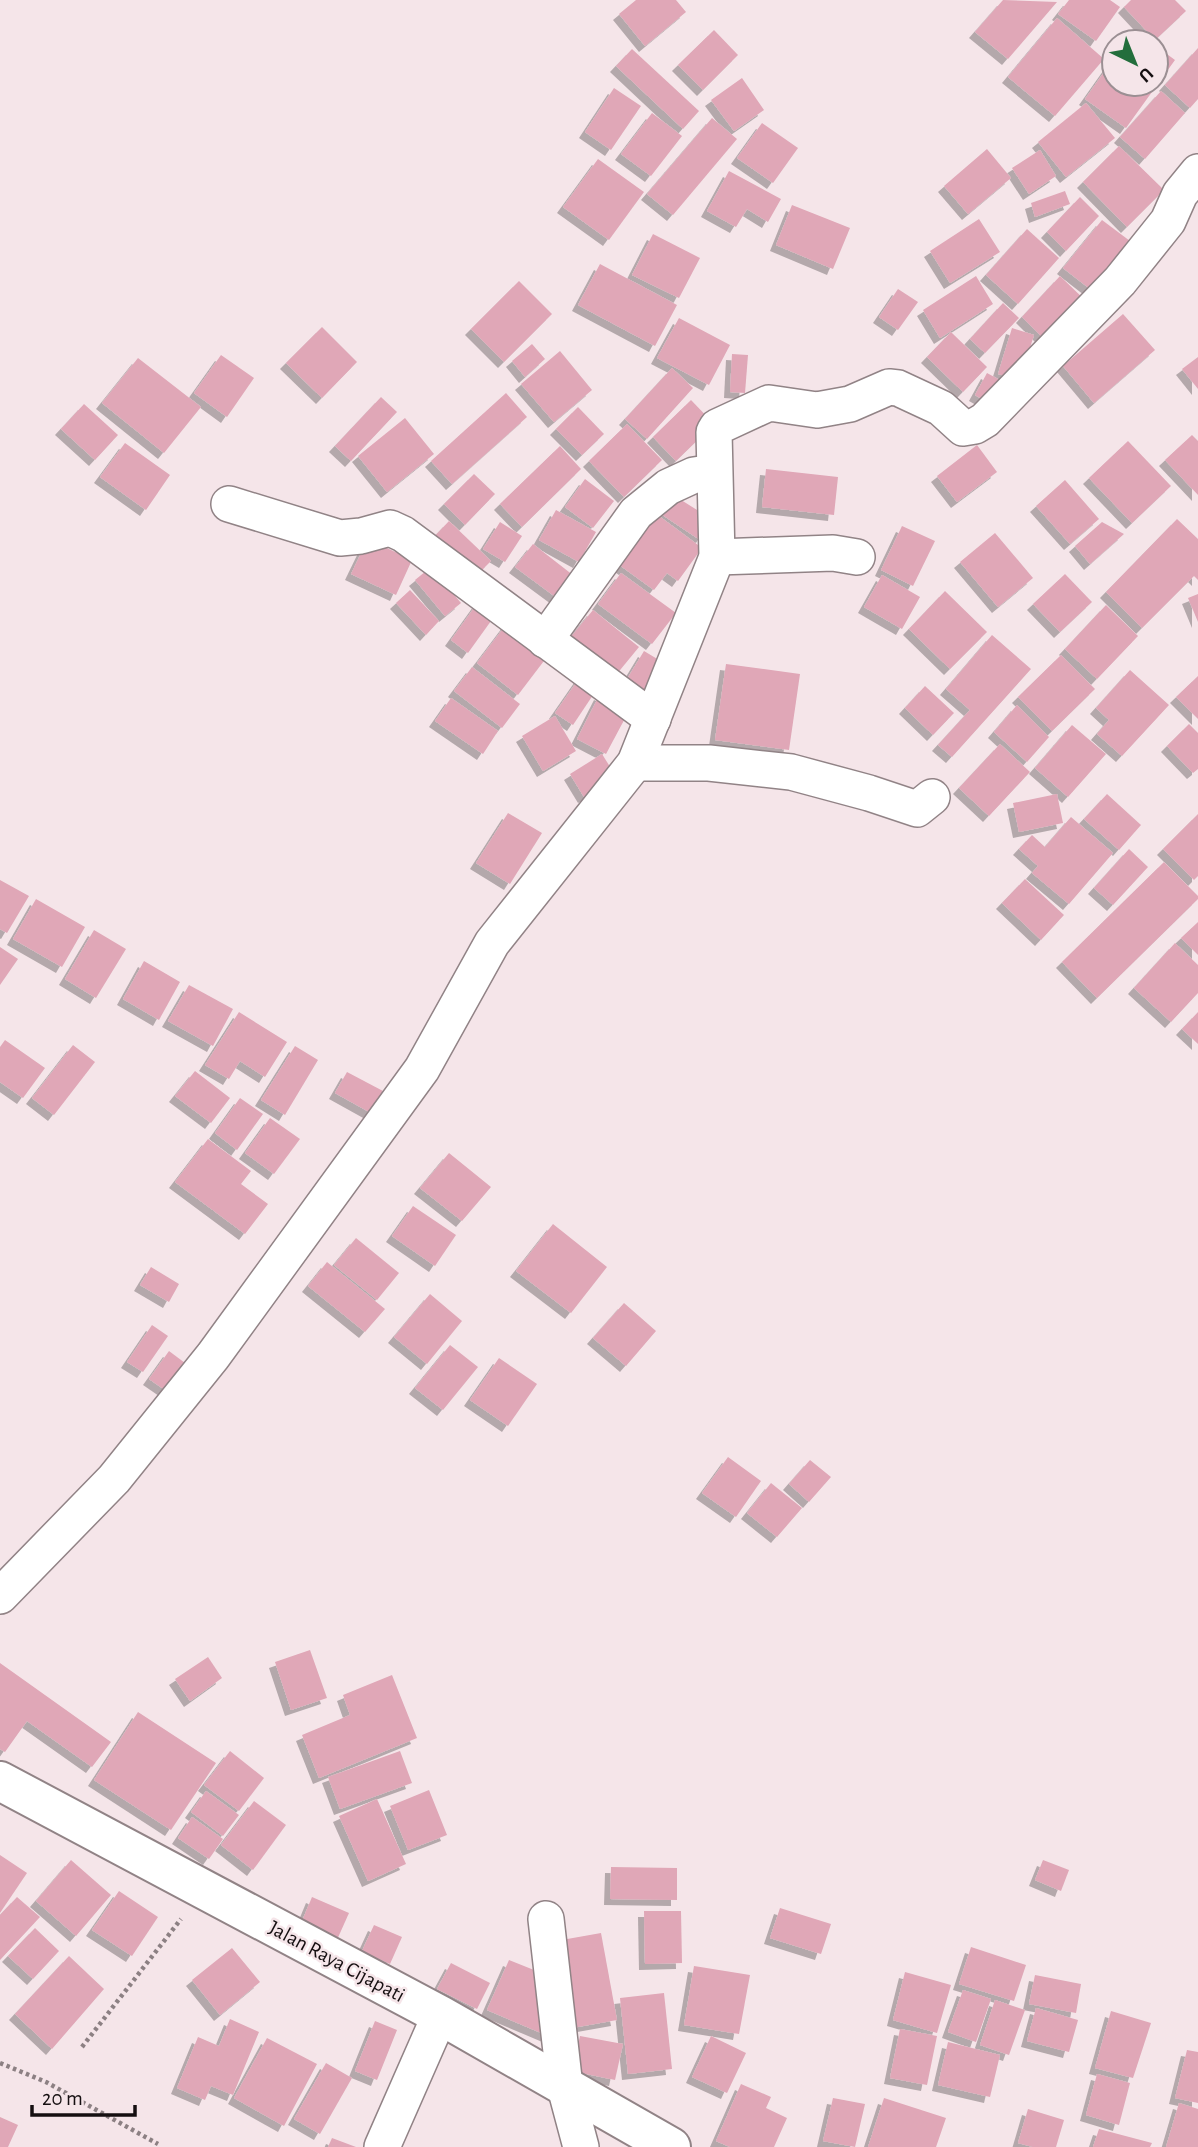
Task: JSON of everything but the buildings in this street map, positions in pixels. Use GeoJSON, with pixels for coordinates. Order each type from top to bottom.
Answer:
{"type":"FeatureCollection","features":[{"type":"Feature","properties":{"kind":"main road","name":"Jalan Raya Cijapati"},"geometry":{"type":"LineString","coordinates":[[0,1781],[440,2015],[671,2147]]}},
{"type":"Feature","properties":{"kind":"street"},"geometry":{"type":"LineString","coordinates":[[0,1596],[114,1479],[214,1356],[422,1069],[492,943],[635,763],[717,557],[713,432],[717,427],[769,403],[817,410],[850,404],[889,387],[898,388],[941,408],[963,428],[975,426],[985,420],[1120,281],[1168,221],[1180,194],[1198,172]]}},
{"type":"Feature","properties":{"kind":"street"},"geometry":{"type":"LineString","coordinates":[[545,640],[636,513],[668,487],[694,475],[714,472]]}},
{"type":"Feature","properties":{"kind":"street"},"geometry":{"type":"LineString","coordinates":[[229,504],[340,538],[361,536],[390,528],[403,534],[653,719]]}},
{"type":"Feature","properties":{"kind":"street"},"geometry":{"type":"LineString","coordinates":[[717,557],[834,553],[858,557]]}},
{"type":"Feature","properties":{"kind":"street"},"geometry":{"type":"LineString","coordinates":[[635,763],[709,763],[791,772],[869,793],[917,810],[932,797]]}},
{"type":"Feature","properties":{"kind":"street"},"geometry":{"type":"LineString","coordinates":[[546,1919],[565,2087],[581,2147]]}},
{"type":"Feature","properties":{"kind":"street"},"geometry":{"type":"LineString","coordinates":[[382,2147],[440,2015]]}},
{"type":"Feature","properties":{"kind":"path"},"geometry":{"type":"LineString","coordinates":[[82,2046],[204,1891]]}},
{"type":"Feature","properties":{"kind":"path"},"geometry":{"type":"LineString","coordinates":[[0,2063],[46,2082],[158,2144]]}}]}
